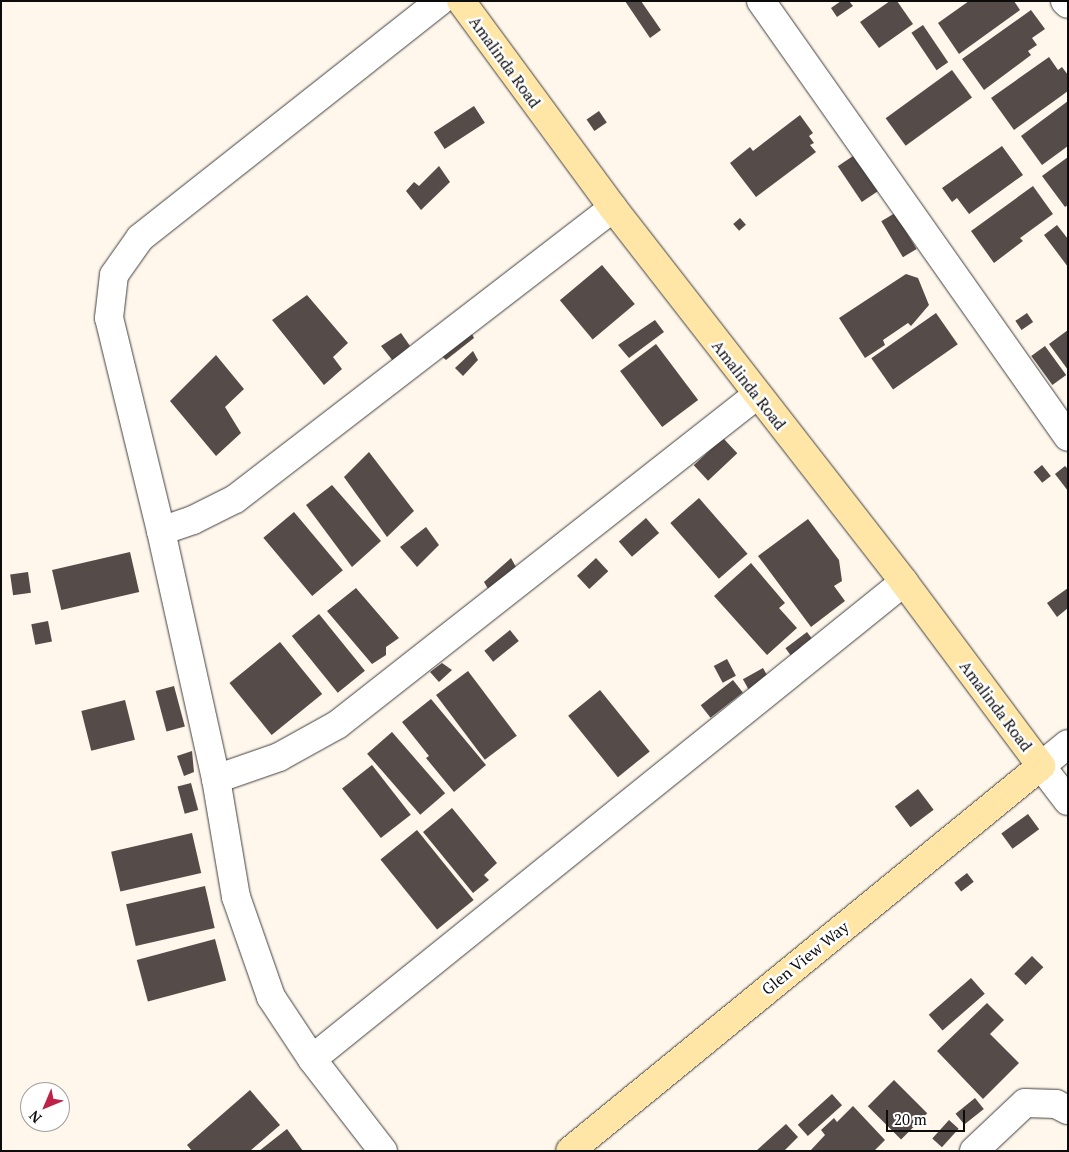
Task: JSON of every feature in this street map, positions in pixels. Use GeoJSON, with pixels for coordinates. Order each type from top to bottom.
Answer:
{"type":"FeatureCollection","features":[{"type":"Feature","properties":{"kind":"street"},"geometry":{"type":"LineString","coordinates":[[383,1151],[312,1059],[271,997],[239,906],[216,779],[161,531],[109,318],[114,275],[140,238],[440,1]]}},
{"type":"Feature","properties":{"kind":"street","name":"Amalinda Road"},"geometry":{"type":"LineString","coordinates":[[461,1],[613,208],[904,582],[1041,766]]}},
{"type":"Feature","properties":{"kind":"street"},"geometry":{"type":"LineString","coordinates":[[761,1],[1068,437]]}},
{"type":"Feature","properties":{"kind":"street"},"geometry":{"type":"LineString","coordinates":[[161,531],[193,520],[235,499],[613,208]]}},
{"type":"Feature","properties":{"kind":"street"},"geometry":{"type":"LineString","coordinates":[[216,779],[279,757],[337,725],[757,395]]}},
{"type":"Feature","properties":{"kind":"street"},"geometry":{"type":"LineString","coordinates":[[312,1059],[904,582]]}},
{"type":"Feature","properties":{"kind":"street"},"geometry":{"type":"LineString","coordinates":[[1068,744],[1041,766],[1068,801]]}},
{"type":"Feature","properties":{"kind":"street","name":"Glen View Way"},"geometry":{"type":"LineString","coordinates":[[570,1151],[1041,766]]}},
{"type":"Feature","properties":{"kind":"street"},"geometry":{"type":"LineString","coordinates":[[974,1151],[1026,1103],[1056,1104],[1068,1110]]}},
{"type":"Feature","properties":{"kind":"building"},"geometry":{"type":"Polygon","coordinates":[[[625,1],[641,1],[661,30],[650,38],[625,1]]]}},
{"type":"Feature","properties":{"kind":"building"},"geometry":{"type":"Polygon","coordinates":[[[841,1],[849,1],[853,6],[837,17],[831,8],[841,1]]]}},
{"type":"Feature","properties":{"kind":"building"},"geometry":{"type":"Polygon","coordinates":[[[890,1],[897,1],[913,24],[879,48],[860,22],[890,1]]]}},
{"type":"Feature","properties":{"kind":"building"},"geometry":{"type":"Polygon","coordinates":[[[969,1],[1014,1],[1020,10],[959,54],[938,23],[969,1]]]}},
{"type":"Feature","properties":{"kind":"building"},"geometry":{"type":"Polygon","coordinates":[[[1031,10],[1045,29],[1032,38],[1037,45],[1028,51],[1031,55],[984,90],[962,59],[1031,10]]]}},
{"type":"Feature","properties":{"kind":"building"},"geometry":{"type":"Polygon","coordinates":[[[923,25],[948,62],[937,70],[911,33],[923,25]]]}},
{"type":"Feature","properties":{"kind":"building"},"geometry":{"type":"Polygon","coordinates":[[[1049,57],[1058,70],[1062,67],[1068,75],[1068,91],[1014,130],[991,98],[1049,57]]]}},
{"type":"Feature","properties":{"kind":"building"},"geometry":{"type":"Polygon","coordinates":[[[952,70],[972,98],[906,146],[886,118],[952,70]]]}},
{"type":"Feature","properties":{"kind":"building"},"geometry":{"type":"Polygon","coordinates":[[[1068,101],[1068,146],[1042,165],[1021,136],[1068,101]]]}},
{"type":"Feature","properties":{"kind":"building"},"geometry":{"type":"Polygon","coordinates":[[[474,106],[485,123],[445,149],[434,132],[474,106]]]}},
{"type":"Feature","properties":{"kind":"building"},"geometry":{"type":"Polygon","coordinates":[[[599,111],[607,123],[594,131],[587,119],[599,111]]]}},
{"type":"Feature","properties":{"kind":"building"},"geometry":{"type":"Polygon","coordinates":[[[800,115],[813,133],[809,136],[814,143],[810,145],[816,152],[756,197],[730,163],[750,147],[753,151],[800,115]]]}},
{"type":"Feature","properties":{"kind":"building"},"geometry":{"type":"Polygon","coordinates":[[[1002,146],[1023,175],[969,214],[957,198],[952,202],[942,188],[1002,146]]]}},
{"type":"Feature","properties":{"kind":"building"},"geometry":{"type":"Polygon","coordinates":[[[856,154],[880,190],[862,202],[838,166],[856,154]]]}},
{"type":"Feature","properties":{"kind":"building"},"geometry":{"type":"Polygon","coordinates":[[[1068,157],[1068,205],[1065,207],[1042,176],[1068,157]]]}},
{"type":"Feature","properties":{"kind":"building"},"geometry":{"type":"Polygon","coordinates":[[[439,166],[450,182],[421,210],[406,191],[414,182],[419,186],[439,166]]]}},
{"type":"Feature","properties":{"kind":"building"},"geometry":{"type":"Polygon","coordinates":[[[1033,186],[1053,214],[1020,238],[1023,241],[994,263],[971,231],[1033,186]]]}},
{"type":"Feature","properties":{"kind":"building"},"geometry":{"type":"Polygon","coordinates":[[[895,213],[917,249],[903,257],[881,221],[895,213]]]}},
{"type":"Feature","properties":{"kind":"building"},"geometry":{"type":"Polygon","coordinates":[[[740,218],[746,225],[739,231],[733,224],[740,218]]]}},
{"type":"Feature","properties":{"kind":"building"},"geometry":{"type":"Polygon","coordinates":[[[1057,225],[1068,239],[1068,267],[1044,235],[1057,225]]]}},
{"type":"Feature","properties":{"kind":"building"},"geometry":{"type":"Polygon","coordinates":[[[602,265],[635,304],[593,339],[560,300],[602,265]]]}},
{"type":"Feature","properties":{"kind":"building"},"geometry":{"type":"Polygon","coordinates":[[[906,274],[918,278],[929,305],[911,326],[908,323],[883,340],[885,345],[865,358],[839,318],[906,274]]]}},
{"type":"Feature","properties":{"kind":"building"},"geometry":{"type":"Polygon","coordinates":[[[307,295],[348,343],[333,357],[342,369],[324,385],[272,320],[307,295]]]}},
{"type":"Feature","properties":{"kind":"building"},"geometry":{"type":"Polygon","coordinates":[[[936,313],[958,344],[893,389],[871,358],[936,313]]]}},
{"type":"Feature","properties":{"kind":"building"},"geometry":{"type":"Polygon","coordinates":[[[1027,313],[1033,322],[1022,330],[1015,321],[1027,313]]]}},
{"type":"Feature","properties":{"kind":"building"},"geometry":{"type":"Polygon","coordinates":[[[655,320],[664,332],[629,358],[618,345],[655,320]]]}},
{"type":"Feature","properties":{"kind":"building"},"geometry":{"type":"Polygon","coordinates":[[[470,330],[474,338],[446,360],[438,353],[470,330]]]}},
{"type":"Feature","properties":{"kind":"building"},"geometry":{"type":"Polygon","coordinates":[[[1068,330],[1068,370],[1049,344],[1068,330]]]}},
{"type":"Feature","properties":{"kind":"building"},"geometry":{"type":"Polygon","coordinates":[[[401,333],[410,346],[393,361],[381,346],[401,333]]]}},
{"type":"Feature","properties":{"kind":"building"},"geometry":{"type":"Polygon","coordinates":[[[656,344],[698,400],[662,427],[620,371],[656,344]]]}},
{"type":"Feature","properties":{"kind":"building"},"geometry":{"type":"Polygon","coordinates":[[[1045,346],[1066,375],[1052,385],[1031,356],[1045,346]]]}},
{"type":"Feature","properties":{"kind":"building"},"geometry":{"type":"Polygon","coordinates":[[[473,351],[478,360],[463,376],[455,368],[473,351]]]}},
{"type":"Feature","properties":{"kind":"building"},"geometry":{"type":"Polygon","coordinates":[[[216,355],[244,389],[225,407],[241,433],[216,456],[170,401],[216,355]]]}},
{"type":"Feature","properties":{"kind":"building"},"geometry":{"type":"Polygon","coordinates":[[[723,438],[737,453],[708,481],[694,465],[723,438]]]}},
{"type":"Feature","properties":{"kind":"building"},"geometry":{"type":"Polygon","coordinates":[[[369,452],[414,511],[387,537],[344,477],[369,452]]]}},
{"type":"Feature","properties":{"kind":"building"},"geometry":{"type":"Polygon","coordinates":[[[1042,465],[1051,476],[1042,483],[1033,472],[1042,465]]]}},
{"type":"Feature","properties":{"kind":"building"},"geometry":{"type":"Polygon","coordinates":[[[1065,466],[1068,469],[1068,491],[1055,474],[1065,466]]]}},
{"type":"Feature","properties":{"kind":"building"},"geometry":{"type":"Polygon","coordinates":[[[332,485],[381,541],[352,567],[306,505],[332,485]]]}},
{"type":"Feature","properties":{"kind":"building"},"geometry":{"type":"Polygon","coordinates":[[[699,498],[748,554],[719,579],[670,523],[699,498]]]}},
{"type":"Feature","properties":{"kind":"building"},"geometry":{"type":"Polygon","coordinates":[[[294,512],[343,570],[312,596],[263,538],[294,512]]]}},
{"type":"Feature","properties":{"kind":"building"},"geometry":{"type":"Polygon","coordinates":[[[646,518],[659,533],[632,557],[619,542],[646,518]]]}},
{"type":"Feature","properties":{"kind":"building"},"geometry":{"type":"Polygon","coordinates":[[[808,519],[839,560],[842,581],[834,586],[845,601],[811,627],[758,556],[808,519]]]}},
{"type":"Feature","properties":{"kind":"building"},"geometry":{"type":"Polygon","coordinates":[[[426,527],[439,545],[417,567],[400,547],[426,527]]]}},
{"type":"Feature","properties":{"kind":"building"},"geometry":{"type":"Polygon","coordinates":[[[130,552],[139,592],[61,610],[52,570],[130,552]]]}},
{"type":"Feature","properties":{"kind":"building"},"geometry":{"type":"Polygon","coordinates":[[[511,558],[517,569],[490,592],[484,582],[511,558]]]}},
{"type":"Feature","properties":{"kind":"building"},"geometry":{"type":"Polygon","coordinates":[[[596,558],[608,571],[589,589],[577,576],[596,558]]]}},
{"type":"Feature","properties":{"kind":"building"},"geometry":{"type":"Polygon","coordinates":[[[751,563],[785,603],[779,608],[797,628],[767,655],[714,596],[751,563]]]}},
{"type":"Feature","properties":{"kind":"building"},"geometry":{"type":"Polygon","coordinates":[[[28,572],[31,593],[13,595],[10,575],[28,572]]]}},
{"type":"Feature","properties":{"kind":"building"},"geometry":{"type":"Polygon","coordinates":[[[356,588],[399,638],[386,647],[386,655],[372,664],[327,611],[356,588]]]}},
{"type":"Feature","properties":{"kind":"building"},"geometry":{"type":"Polygon","coordinates":[[[1068,588],[1068,608],[1057,617],[1047,603],[1068,588]]]}},
{"type":"Feature","properties":{"kind":"building"},"geometry":{"type":"Polygon","coordinates":[[[319,614],[365,671],[338,693],[292,636],[319,614]]]}},
{"type":"Feature","properties":{"kind":"building"},"geometry":{"type":"Polygon","coordinates":[[[48,621],[52,642],[35,645],[31,624],[48,621]]]}},
{"type":"Feature","properties":{"kind":"building"},"geometry":{"type":"Polygon","coordinates":[[[510,630],[519,641],[493,662],[484,651],[510,630]]]}},
{"type":"Feature","properties":{"kind":"building"},"geometry":{"type":"Polygon","coordinates":[[[807,632],[816,644],[794,660],[785,648],[807,632]]]}},
{"type":"Feature","properties":{"kind":"building"},"geometry":{"type":"Polygon","coordinates":[[[280,642],[322,694],[272,735],[229,683],[280,642]]]}},
{"type":"Feature","properties":{"kind":"building"},"geometry":{"type":"Polygon","coordinates":[[[727,659],[736,676],[723,683],[714,666],[727,659]]]}},
{"type":"Feature","properties":{"kind":"building"},"geometry":{"type":"Polygon","coordinates":[[[442,663],[452,670],[439,682],[430,672],[442,663]]]}},
{"type":"Feature","properties":{"kind":"building"},"geometry":{"type":"Polygon","coordinates":[[[763,668],[769,679],[749,691],[743,679],[763,668]]]}},
{"type":"Feature","properties":{"kind":"building"},"geometry":{"type":"Polygon","coordinates":[[[468,671],[517,736],[485,760],[436,695],[468,671]]]}},
{"type":"Feature","properties":{"kind":"building"},"geometry":{"type":"Polygon","coordinates":[[[733,680],[743,693],[711,718],[701,705],[733,680]]]}},
{"type":"Feature","properties":{"kind":"building"},"geometry":{"type":"Polygon","coordinates":[[[174,686],[185,727],[167,731],[156,691],[174,686]]]}},
{"type":"Feature","properties":{"kind":"building"},"geometry":{"type":"Polygon","coordinates":[[[600,690],[650,751],[618,777],[568,716],[600,690]]]}},
{"type":"Feature","properties":{"kind":"building"},"geometry":{"type":"Polygon","coordinates":[[[431,699],[486,765],[454,792],[426,758],[429,756],[402,722],[431,699]]]}},
{"type":"Feature","properties":{"kind":"building"},"geometry":{"type":"Polygon","coordinates":[[[125,700],[135,740],[91,751],[81,711],[125,700]]]}},
{"type":"Feature","properties":{"kind":"building"},"geometry":{"type":"Polygon","coordinates":[[[392,732],[445,793],[420,815],[367,754],[392,732]]]}},
{"type":"Feature","properties":{"kind":"building"},"geometry":{"type":"Polygon","coordinates":[[[192,751],[194,772],[184,776],[177,756],[192,751]]]}},
{"type":"Feature","properties":{"kind":"building"},"geometry":{"type":"Polygon","coordinates":[[[372,765],[411,815],[381,838],[342,788],[372,765]]]}},
{"type":"Feature","properties":{"kind":"building"},"geometry":{"type":"Polygon","coordinates":[[[191,783],[198,810],[185,814],[177,787],[191,783]]]}},
{"type":"Feature","properties":{"kind":"building"},"geometry":{"type":"Polygon","coordinates":[[[918,789],[934,810],[910,827],[895,806],[918,789]]]}},
{"type":"Feature","properties":{"kind":"building"},"geometry":{"type":"Polygon","coordinates":[[[452,808],[497,863],[484,875],[489,880],[473,893],[423,832],[452,808]]]}},
{"type":"Feature","properties":{"kind":"building"},"geometry":{"type":"Polygon","coordinates":[[[1028,814],[1039,829],[1012,849],[1001,833],[1028,814]]]}},
{"type":"Feature","properties":{"kind":"building"},"geometry":{"type":"Polygon","coordinates":[[[417,830],[474,900],[437,930],[380,860],[417,830]]]}},
{"type":"Feature","properties":{"kind":"building"},"geometry":{"type":"Polygon","coordinates":[[[192,833],[201,873],[120,892],[111,852],[192,833]]]}},
{"type":"Feature","properties":{"kind":"building"},"geometry":{"type":"Polygon","coordinates":[[[967,873],[974,882],[961,892],[954,883],[967,873]]]}},
{"type":"Feature","properties":{"kind":"building"},"geometry":{"type":"Polygon","coordinates":[[[205,886],[215,928],[136,946],[126,904],[205,886]]]}},
{"type":"Feature","properties":{"kind":"building"},"geometry":{"type":"Polygon","coordinates":[[[215,939],[226,981],[148,1001],[137,960],[215,939]]]}},
{"type":"Feature","properties":{"kind":"building"},"geometry":{"type":"Polygon","coordinates":[[[1032,956],[1043,967],[1026,985],[1014,974],[1032,956]]]}},
{"type":"Feature","properties":{"kind":"building"},"geometry":{"type":"Polygon","coordinates":[[[971,978],[985,994],[943,1031],[929,1015],[971,978]]]}},
{"type":"Feature","properties":{"kind":"building"},"geometry":{"type":"Polygon","coordinates":[[[987,1003],[1004,1020],[990,1034],[1019,1063],[983,1099],[937,1051],[987,1003]]]}},
{"type":"Feature","properties":{"kind":"building"},"geometry":{"type":"Polygon","coordinates":[[[894,1080],[927,1113],[901,1139],[868,1106],[894,1080]]]}},
{"type":"Feature","properties":{"kind":"building"},"geometry":{"type":"Polygon","coordinates":[[[250,1090],[280,1125],[250,1151],[192,1151],[187,1145],[250,1090]]]}},
{"type":"Feature","properties":{"kind":"building"},"geometry":{"type":"Polygon","coordinates":[[[832,1094],[842,1105],[808,1136],[798,1125],[832,1094]]]}},
{"type":"Feature","properties":{"kind":"building"},"geometry":{"type":"Polygon","coordinates":[[[975,1098],[984,1109],[964,1125],[956,1114],[975,1098]]]}},
{"type":"Feature","properties":{"kind":"building"},"geometry":{"type":"Polygon","coordinates":[[[853,1106],[885,1140],[874,1151],[810,1151],[825,1135],[821,1130],[834,1118],[837,1122],[853,1106]]]}},
{"type":"Feature","properties":{"kind":"building"},"geometry":{"type":"Polygon","coordinates":[[[949,1120],[959,1129],[942,1147],[932,1139],[949,1120]]]}},
{"type":"Feature","properties":{"kind":"building"},"geometry":{"type":"Polygon","coordinates":[[[786,1124],[798,1137],[784,1151],[756,1151],[786,1124]]]}},
{"type":"Feature","properties":{"kind":"building"},"geometry":{"type":"Polygon","coordinates":[[[287,1129],[303,1151],[259,1151],[287,1129]]]}}]}
